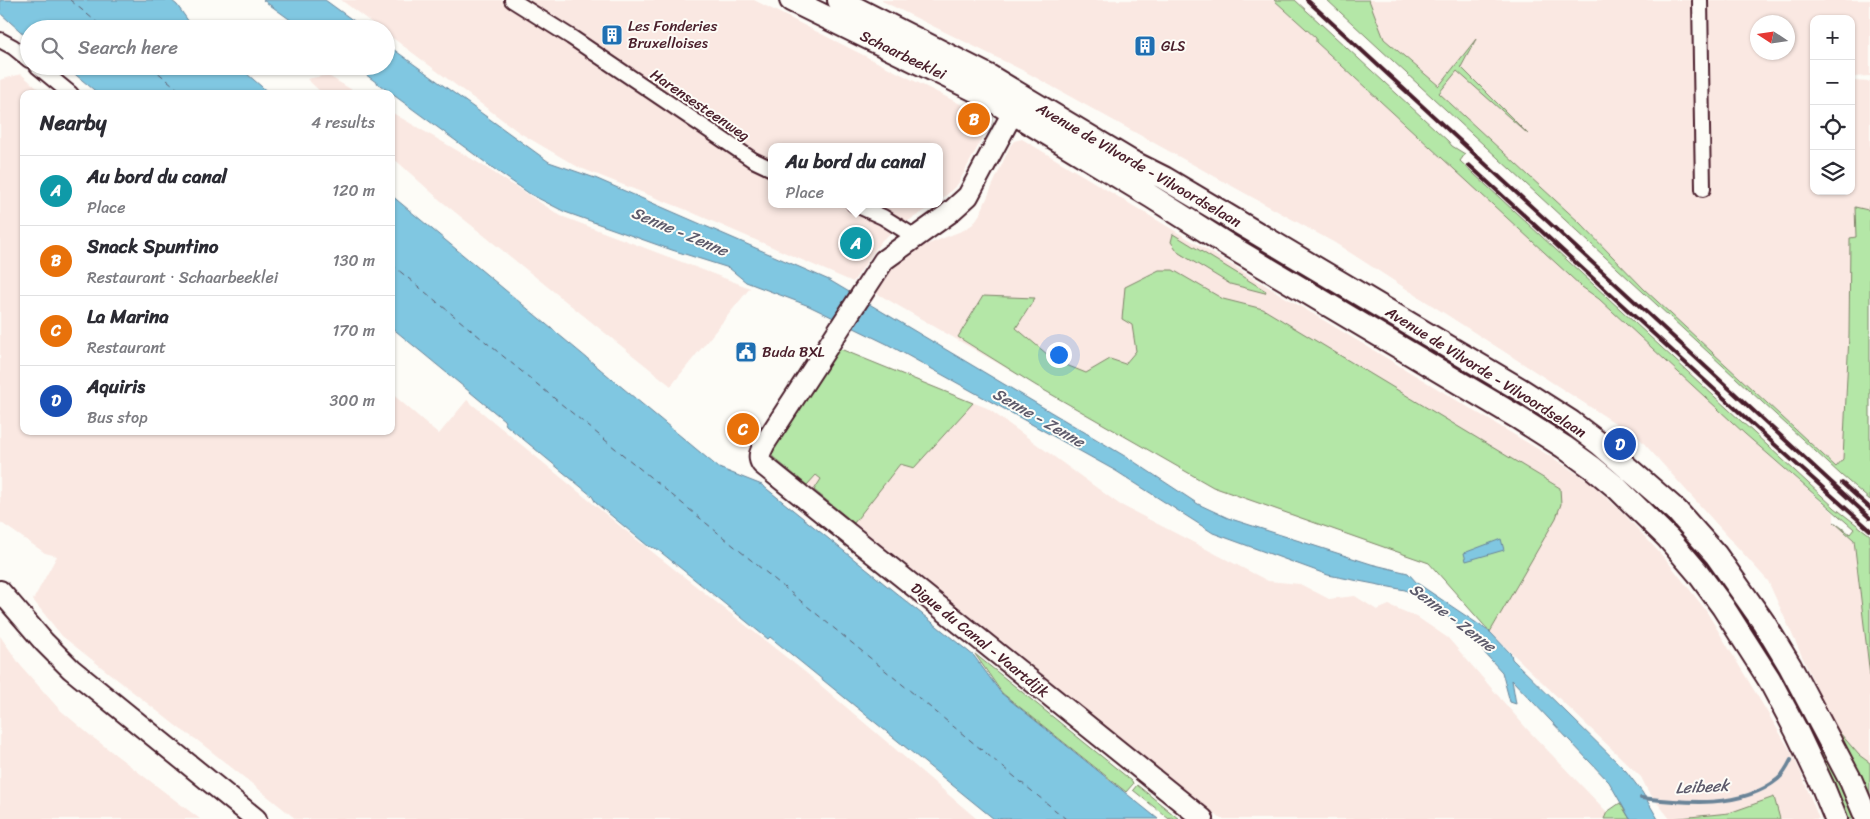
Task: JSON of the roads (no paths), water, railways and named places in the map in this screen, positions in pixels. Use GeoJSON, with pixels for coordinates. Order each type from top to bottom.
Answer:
{"type":"FeatureCollection","features":[{"type":"Feature","properties":{"kind":"main road","name":"Schaarbeeklei"},"geometry":{"type":"LineString","coordinates":[[791,0],[973,89],[1017,105]]}},
{"type":"Feature","properties":{"kind":"main road","name":"Schaarbeeklei"},"geometry":{"type":"LineString","coordinates":[[840,0],[987,75],[1017,105]]}},
{"type":"Feature","properties":{"kind":"main road"},"geometry":{"type":"LineString","coordinates":[[922,231],[948,214],[968,196],[1017,105]]}},
{"type":"Feature","properties":{"kind":"main road","name":"Avenue de Vilvorde - Vilvoordselaan"},"geometry":{"type":"LineString","coordinates":[[1017,105],[1231,248],[1517,417],[1564,447],[1617,488],[1668,538],[1698,574],[1746,642],[1796,730],[1836,819]]}},
{"type":"Feature","properties":{"kind":"main road","name":"Avenue de Vilvorde - Vilvoordselaan"},"geometry":{"type":"LineString","coordinates":[[1017,105],[1130,161],[1179,188],[1521,390],[1572,422],[1600,444],[1676,510],[1734,580],[1790,666],[1851,781],[1868,819]]}},
{"type":"Feature","properties":{"kind":"main road","name":"Digue du Canal - Vaartdijk"},"geometry":{"type":"LineString","coordinates":[[922,231],[884,260],[765,443],[761,451],[760,458],[762,464],[1203,819]]}},
{"type":"Feature","properties":{"kind":"main road"},"geometry":{"type":"LineString","coordinates":[[0,591],[44,642],[72,669],[256,819]]}},
{"type":"Feature","properties":{"kind":"street","name":"Harensesteenweg"},"geometry":{"type":"LineString","coordinates":[[512,0],[745,155],[768,167]]}},
{"type":"Feature","properties":{"kind":"street"},"geometry":{"type":"LineString","coordinates":[[1700,0],[1703,189]]}},
{"type":"Feature","properties":{"kind":"street"},"geometry":{"type":"LineString","coordinates":[[0,40],[20,53]]}},
{"type":"Feature","properties":{"kind":"street"},"geometry":{"type":"LineString","coordinates":[[48,75],[66,90]]}},
{"type":"Feature","properties":{"kind":"street"},"geometry":{"type":"LineString","coordinates":[[863,208],[922,231]]}},
{"type":"Feature","properties":{"kind":"water"},"geometry":{"type":"Polygon","coordinates":[[[0,0],[171,0],[188,20],[20,20],[20,31],[0,13],[0,0]]]}},
{"type":"Feature","properties":{"kind":"water"},"geometry":{"type":"Polygon","coordinates":[[[263,0],[325,0],[353,20],[291,20],[263,0]]]}},
{"type":"Feature","properties":{"kind":"water","name":"Senne - Zenne"},"geometry":{"type":"Polygon","coordinates":[[[395,51],[549,162],[595,178],[829,280],[1133,461],[1198,504],[1228,518],[1371,564],[1408,573],[1417,583],[1490,632],[1511,654],[1512,659],[1626,771],[1642,792],[1658,819],[1630,819],[1609,782],[1512,680],[1516,704],[1510,702],[1502,672],[1481,649],[1474,637],[1432,604],[1405,590],[1328,575],[1213,533],[1116,471],[887,344],[809,306],[746,282],[729,268],[565,212],[530,194],[395,96],[395,90],[387,90],[366,75],[395,75],[395,51]]]}},
{"type":"Feature","properties":{"kind":"water"},"geometry":{"type":"Polygon","coordinates":[[[76,75],[248,75],[265,90],[94,90],[76,75]]]}},
{"type":"Feature","properties":{"kind":"water"},"geometry":{"type":"Polygon","coordinates":[[[395,198],[719,468],[762,485],[974,656],[1001,693],[1158,819],[994,819],[770,637],[768,639],[657,549],[648,546],[596,503],[592,496],[506,425],[504,420],[395,330],[395,198]]]}},
{"type":"Feature","properties":{"kind":"water"},"geometry":{"type":"Polygon","coordinates":[[[1501,539],[1504,550],[1466,561],[1464,553],[1501,539]]]}},
{"type":"Feature","properties":{"kind":"waterway","name":"Leibeek"},"geometry":{"type":"LineString","coordinates":[[1641,798],[1694,802],[1730,800],[1763,789],[1778,779],[1791,760]]}},
{"type":"Feature","properties":{"kind":"railway"},"geometry":{"type":"LineString","coordinates":[[1307,0],[1870,518]]}},
{"type":"Feature","properties":{"kind":"railway"},"geometry":{"type":"LineString","coordinates":[[1469,165],[1870,530]]}},
{"type":"Feature","properties":{"kind":"railway"},"geometry":{"type":"LineString","coordinates":[[1842,483],[1870,508]]}},
{"type":"Feature","properties":{"kind":"place","name":"Les Fonderies Bruxelloises"},"geometry":{"type":"Point","coordinates":[612,35]}},
{"type":"Feature","properties":{"kind":"place","name":"GLS"},"geometry":{"type":"Point","coordinates":[1145,46]}},
{"type":"Feature","properties":{"kind":"place","name":"Snack Spuntino"},"geometry":{"type":"Point","coordinates":[974,119]}},
{"type":"Feature","properties":{"kind":"place","name":"Au bord du canal"},"geometry":{"type":"Point","coordinates":[856,243]}},
{"type":"Feature","properties":{"kind":"place","name":"Buda BXL"},"geometry":{"type":"Point","coordinates":[746,352]}},
{"type":"Feature","properties":{"kind":"place","name":"La Marina"},"geometry":{"type":"Point","coordinates":[743,429]}},
{"type":"Feature","properties":{"kind":"place","name":"Aquiris"},"geometry":{"type":"Point","coordinates":[1620,444]}}]}
